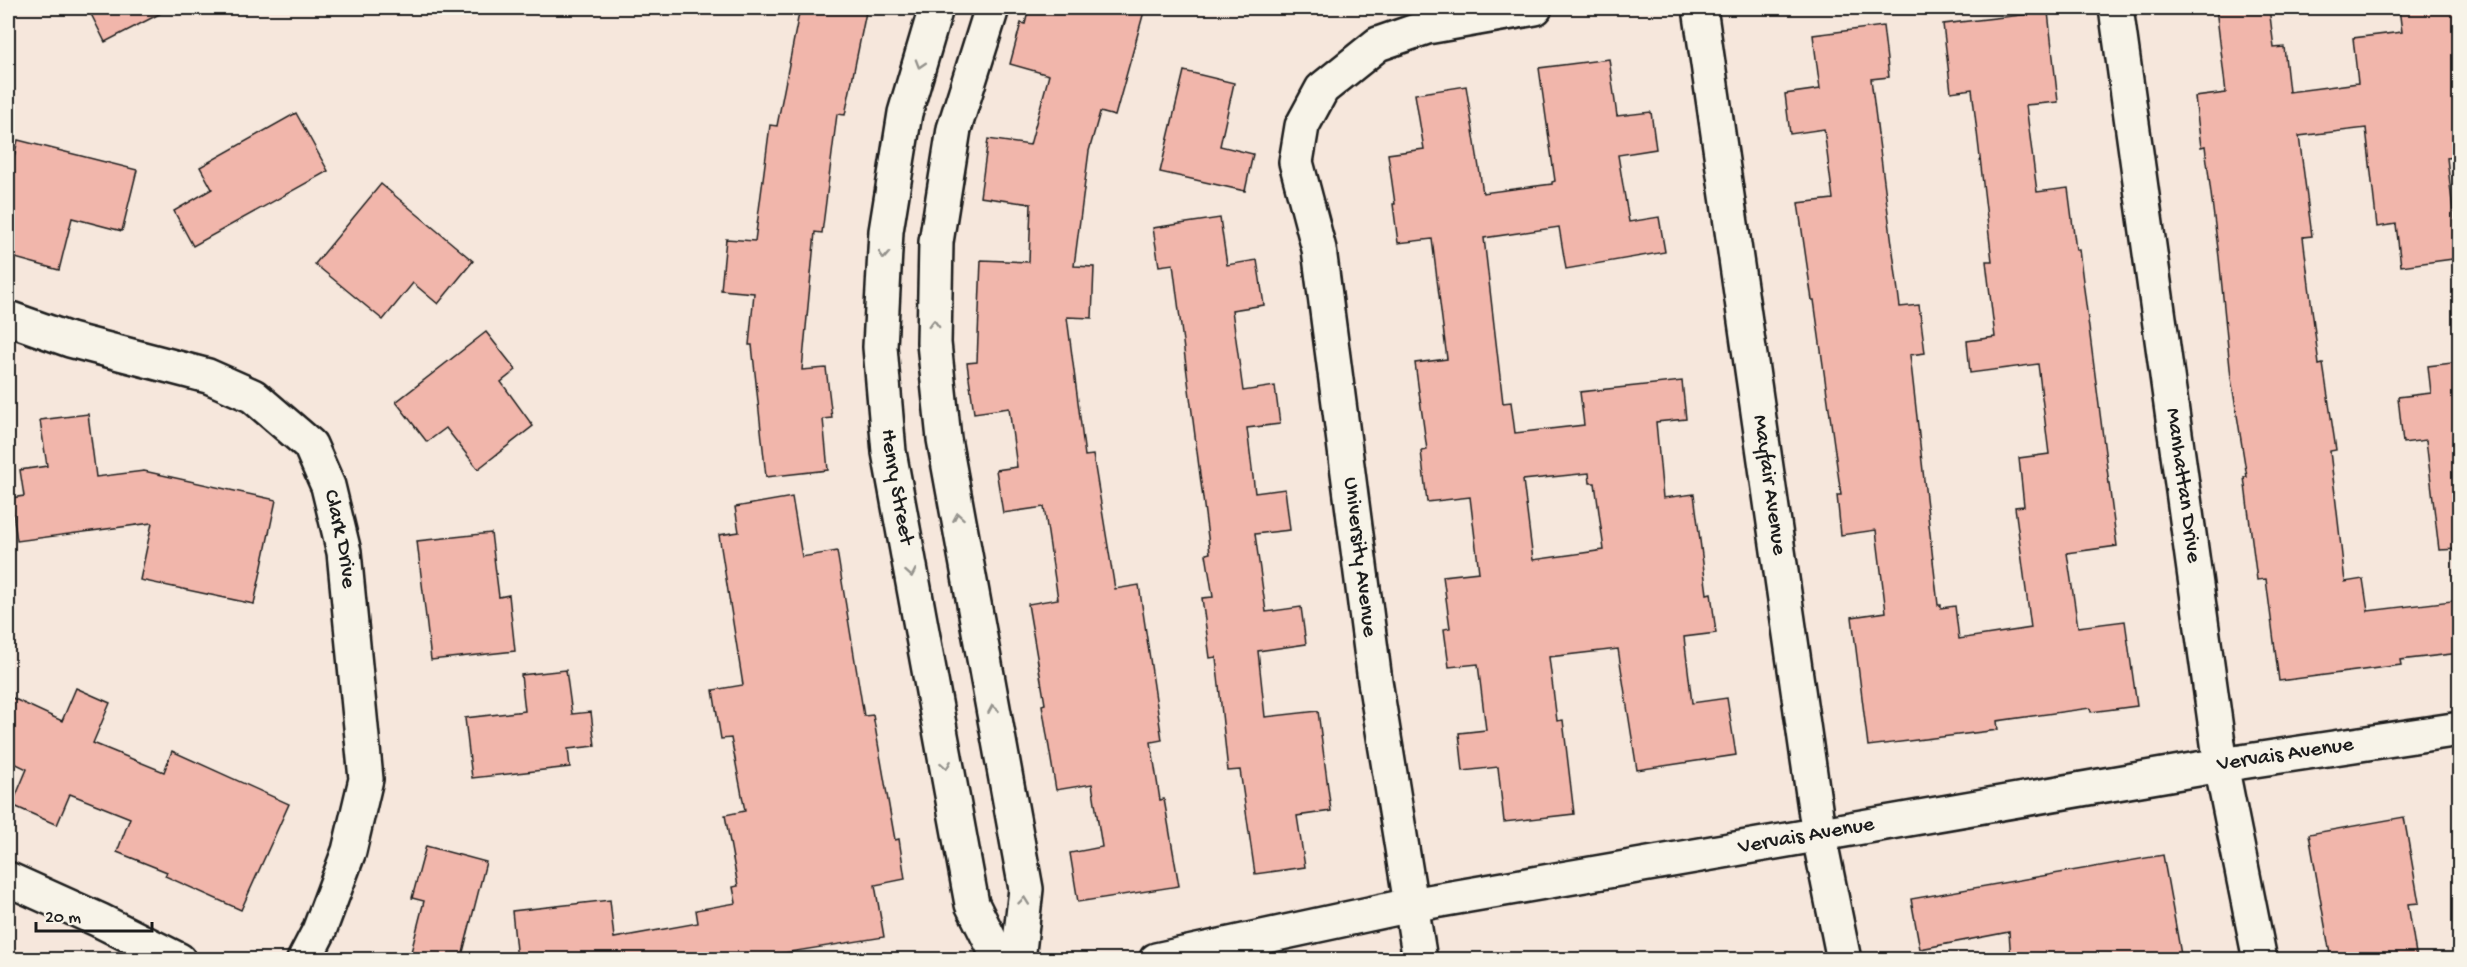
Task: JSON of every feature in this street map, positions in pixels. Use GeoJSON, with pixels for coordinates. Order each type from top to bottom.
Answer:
{"type":"FeatureCollection","features":[{"type":"Feature","properties":{"kind":"street","name":"Henry Street"},"geometry":{"type":"LineString","coordinates":[[936,8],[905,114],[901,137],[886,231],[880,347],[889,452],[972,904],[1000,960]]}},
{"type":"Feature","properties":{"kind":"street"},"geometry":{"type":"LineString","coordinates":[[992,8],[954,129],[936,242],[934,343],[944,439],[1026,889],[1018,960]]}},
{"type":"Feature","properties":{"kind":"street","name":"University Avenue"},"geometry":{"type":"LineString","coordinates":[[1420,960],[1375,681],[1319,249],[1296,162],[1302,126],[1322,89],[1378,44],[1427,27],[1535,8]]}},
{"type":"Feature","properties":{"kind":"street","name":"Mayfair Avenue"},"geometry":{"type":"LineString","coordinates":[[1700,8],[1819,836],[1844,960]]}},
{"type":"Feature","properties":{"kind":"street","name":"Manhattan Drive"},"geometry":{"type":"LineString","coordinates":[[2116,8],[2221,765],[2260,960]]}},
{"type":"Feature","properties":{"kind":"street","name":"Clark Drive"},"geometry":{"type":"LineString","coordinates":[[8,318],[70,340],[208,376],[253,396],[310,445],[328,486],[344,552],[366,779],[349,851],[319,931],[304,960]]}},
{"type":"Feature","properties":{"kind":"street","name":"Vervais Avenue"},"geometry":{"type":"LineString","coordinates":[[1156,960],[1411,905],[2221,765],[2460,729]]}},
{"type":"Feature","properties":{"kind":"street"},"geometry":{"type":"LineString","coordinates":[[8,879],[99,920],[178,960]]}},
{"type":"Feature","properties":{"kind":"building"},"geometry":{"type":"Polygon","coordinates":[[[88,8],[171,8],[105,42],[88,8]]]}},
{"type":"Feature","properties":{"kind":"building"},"geometry":{"type":"Polygon","coordinates":[[[800,8],[841,8],[866,12],[845,115],[837,114],[822,233],[815,232],[802,370],[826,368],[832,418],[823,419],[828,470],[766,477],[752,345],[749,345],[754,293],[721,290],[726,239],[755,241],[770,125],[777,126],[800,8]]]}},
{"type":"Feature","properties":{"kind":"building"},"geometry":{"type":"Polygon","coordinates":[[[1029,8],[1145,8],[1115,116],[1100,112],[1089,151],[1074,266],[1094,267],[1092,318],[1067,317],[1085,456],[1093,455],[1115,589],[1139,585],[1162,740],[1151,742],[1160,800],[1164,799],[1179,886],[1078,902],[1070,853],[1102,847],[1092,784],[1056,790],[1042,705],[1045,704],[1028,604],[1058,599],[1044,507],[1003,513],[996,470],[1017,467],[1009,408],[974,413],[967,363],[977,362],[981,260],[1029,262],[1031,204],[980,197],[988,139],[1030,145],[1049,75],[1010,64],[1021,23],[1025,24],[1029,8]]]}},
{"type":"Feature","properties":{"kind":"building"},"geometry":{"type":"Polygon","coordinates":[[[2216,8],[2269,8],[2274,48],[2284,47],[2289,92],[2358,83],[2353,38],[2402,32],[2399,8],[2455,8],[2460,40],[2460,156],[2447,158],[2455,228],[2460,227],[2460,258],[2401,266],[2396,224],[2377,227],[2366,128],[2299,136],[2312,236],[2303,237],[2319,365],[2323,364],[2336,450],[2330,451],[2345,582],[2363,579],[2368,611],[2460,600],[2460,653],[2400,660],[2401,665],[2279,681],[2266,579],[2257,580],[2244,477],[2247,477],[2231,378],[2205,146],[2201,147],[2195,97],[2226,93],[2216,8]]]}},
{"type":"Feature","properties":{"kind":"building"},"geometry":{"type":"Polygon","coordinates":[[[2048,12],[2058,102],[2026,105],[2037,192],[2068,188],[2076,250],[2079,250],[2117,546],[2067,553],[2078,627],[2125,621],[2137,706],[2091,712],[2090,708],[1997,721],[1998,730],[1868,746],[1852,617],[1886,612],[1876,530],[1841,535],[1837,495],[1841,495],[1798,203],[1833,199],[1824,129],[1790,134],[1785,94],[1820,89],[1813,35],[1883,26],[1889,77],[1871,79],[1900,307],[1919,305],[1925,353],[1910,355],[1938,605],[1941,605],[1941,608],[1955,606],[1959,639],[2031,628],[2015,507],[2024,506],[2019,458],[2049,454],[2038,364],[1970,373],[1967,341],[1995,337],[1986,261],[1992,261],[1972,89],[1951,92],[1943,24],[2048,12]]]}},
{"type":"Feature","properties":{"kind":"building"},"geometry":{"type":"Polygon","coordinates":[[[1609,59],[1617,116],[1651,112],[1656,149],[1618,155],[1629,222],[1659,217],[1665,252],[1566,269],[1559,227],[1484,238],[1503,403],[1511,402],[1515,433],[1584,425],[1580,392],[1682,381],[1686,419],[1656,422],[1663,498],[1694,494],[1707,594],[1711,593],[1716,633],[1684,637],[1692,703],[1727,698],[1736,755],[1637,770],[1618,649],[1549,657],[1557,721],[1563,720],[1574,814],[1504,822],[1498,767],[1463,771],[1459,733],[1486,730],[1478,664],[1449,667],[1444,629],[1450,628],[1443,576],[1479,572],[1470,497],[1427,502],[1421,451],[1427,450],[1415,363],[1447,359],[1432,239],[1398,243],[1388,154],[1424,149],[1415,94],[1466,86],[1483,193],[1552,184],[1555,181],[1539,68],[1609,59]],[[1589,473],[1523,480],[1533,560],[1604,550],[1595,483],[1590,483],[1589,473]]]}},
{"type":"Feature","properties":{"kind":"building"},"geometry":{"type":"Polygon","coordinates":[[[1184,71],[1234,83],[1220,146],[1253,154],[1245,191],[1160,172],[1184,71]]]}},
{"type":"Feature","properties":{"kind":"building"},"geometry":{"type":"Polygon","coordinates":[[[296,113],[328,171],[193,246],[174,211],[212,189],[200,167],[296,113]]]}},
{"type":"Feature","properties":{"kind":"building"},"geometry":{"type":"Polygon","coordinates":[[[18,140],[137,170],[122,231],[72,218],[59,270],[8,256],[8,182],[18,140]]]}},
{"type":"Feature","properties":{"kind":"building"},"geometry":{"type":"Polygon","coordinates":[[[381,184],[473,261],[438,304],[413,283],[383,320],[315,264],[381,184]]]}},
{"type":"Feature","properties":{"kind":"building"},"geometry":{"type":"Polygon","coordinates":[[[1220,218],[1227,265],[1257,260],[1264,305],[1232,310],[1243,391],[1275,386],[1280,424],[1247,428],[1255,493],[1285,489],[1290,530],[1255,534],[1266,612],[1301,607],[1306,644],[1258,651],[1265,717],[1318,711],[1331,811],[1297,816],[1305,867],[1255,874],[1240,770],[1228,771],[1216,657],[1210,658],[1202,598],[1213,597],[1206,554],[1210,553],[1173,264],[1159,266],[1153,228],[1220,218]]]}},
{"type":"Feature","properties":{"kind":"building"},"geometry":{"type":"Polygon","coordinates":[[[486,332],[516,370],[501,382],[533,426],[478,469],[446,428],[427,442],[396,402],[486,332]]]}},
{"type":"Feature","properties":{"kind":"building"},"geometry":{"type":"Polygon","coordinates":[[[2460,362],[2460,549],[2439,550],[2426,440],[2403,443],[2398,397],[2431,393],[2428,366],[2460,362]]]}},
{"type":"Feature","properties":{"kind":"building"},"geometry":{"type":"Polygon","coordinates":[[[88,414],[96,477],[144,471],[276,500],[254,604],[140,580],[152,523],[17,541],[11,498],[24,496],[20,470],[47,466],[40,420],[88,414]]]}},
{"type":"Feature","properties":{"kind":"building"},"geometry":{"type":"Polygon","coordinates":[[[792,497],[802,557],[837,551],[864,716],[873,715],[895,840],[899,839],[905,879],[875,885],[884,937],[777,954],[778,960],[517,960],[512,911],[610,900],[614,938],[698,923],[696,910],[736,903],[733,887],[738,886],[725,815],[745,811],[731,738],[721,739],[713,690],[743,685],[719,535],[739,532],[735,507],[792,497]]]}},
{"type":"Feature","properties":{"kind":"building"},"geometry":{"type":"Polygon","coordinates":[[[491,533],[499,597],[509,595],[515,651],[431,660],[417,541],[491,533]]]}},
{"type":"Feature","properties":{"kind":"building"},"geometry":{"type":"Polygon","coordinates":[[[566,670],[572,714],[591,712],[595,746],[568,749],[570,767],[472,778],[465,718],[525,711],[521,675],[566,670]]]}},
{"type":"Feature","properties":{"kind":"building"},"geometry":{"type":"Polygon","coordinates":[[[76,688],[110,703],[93,743],[164,772],[172,751],[289,804],[241,910],[165,876],[167,872],[117,852],[130,818],[70,794],[57,825],[12,805],[27,769],[8,760],[8,696],[62,721],[76,688]]]}},
{"type":"Feature","properties":{"kind":"building"},"geometry":{"type":"Polygon","coordinates":[[[2404,817],[2419,903],[2408,904],[2417,960],[2331,960],[2309,834],[2404,817]]]}},
{"type":"Feature","properties":{"kind":"building"},"geometry":{"type":"Polygon","coordinates":[[[426,846],[486,862],[461,960],[409,960],[424,901],[412,898],[426,846]]]}},
{"type":"Feature","properties":{"kind":"building"},"geometry":{"type":"Polygon","coordinates":[[[2163,855],[2182,960],[2011,960],[2009,932],[1920,949],[1911,899],[2163,855]]]}}]}
